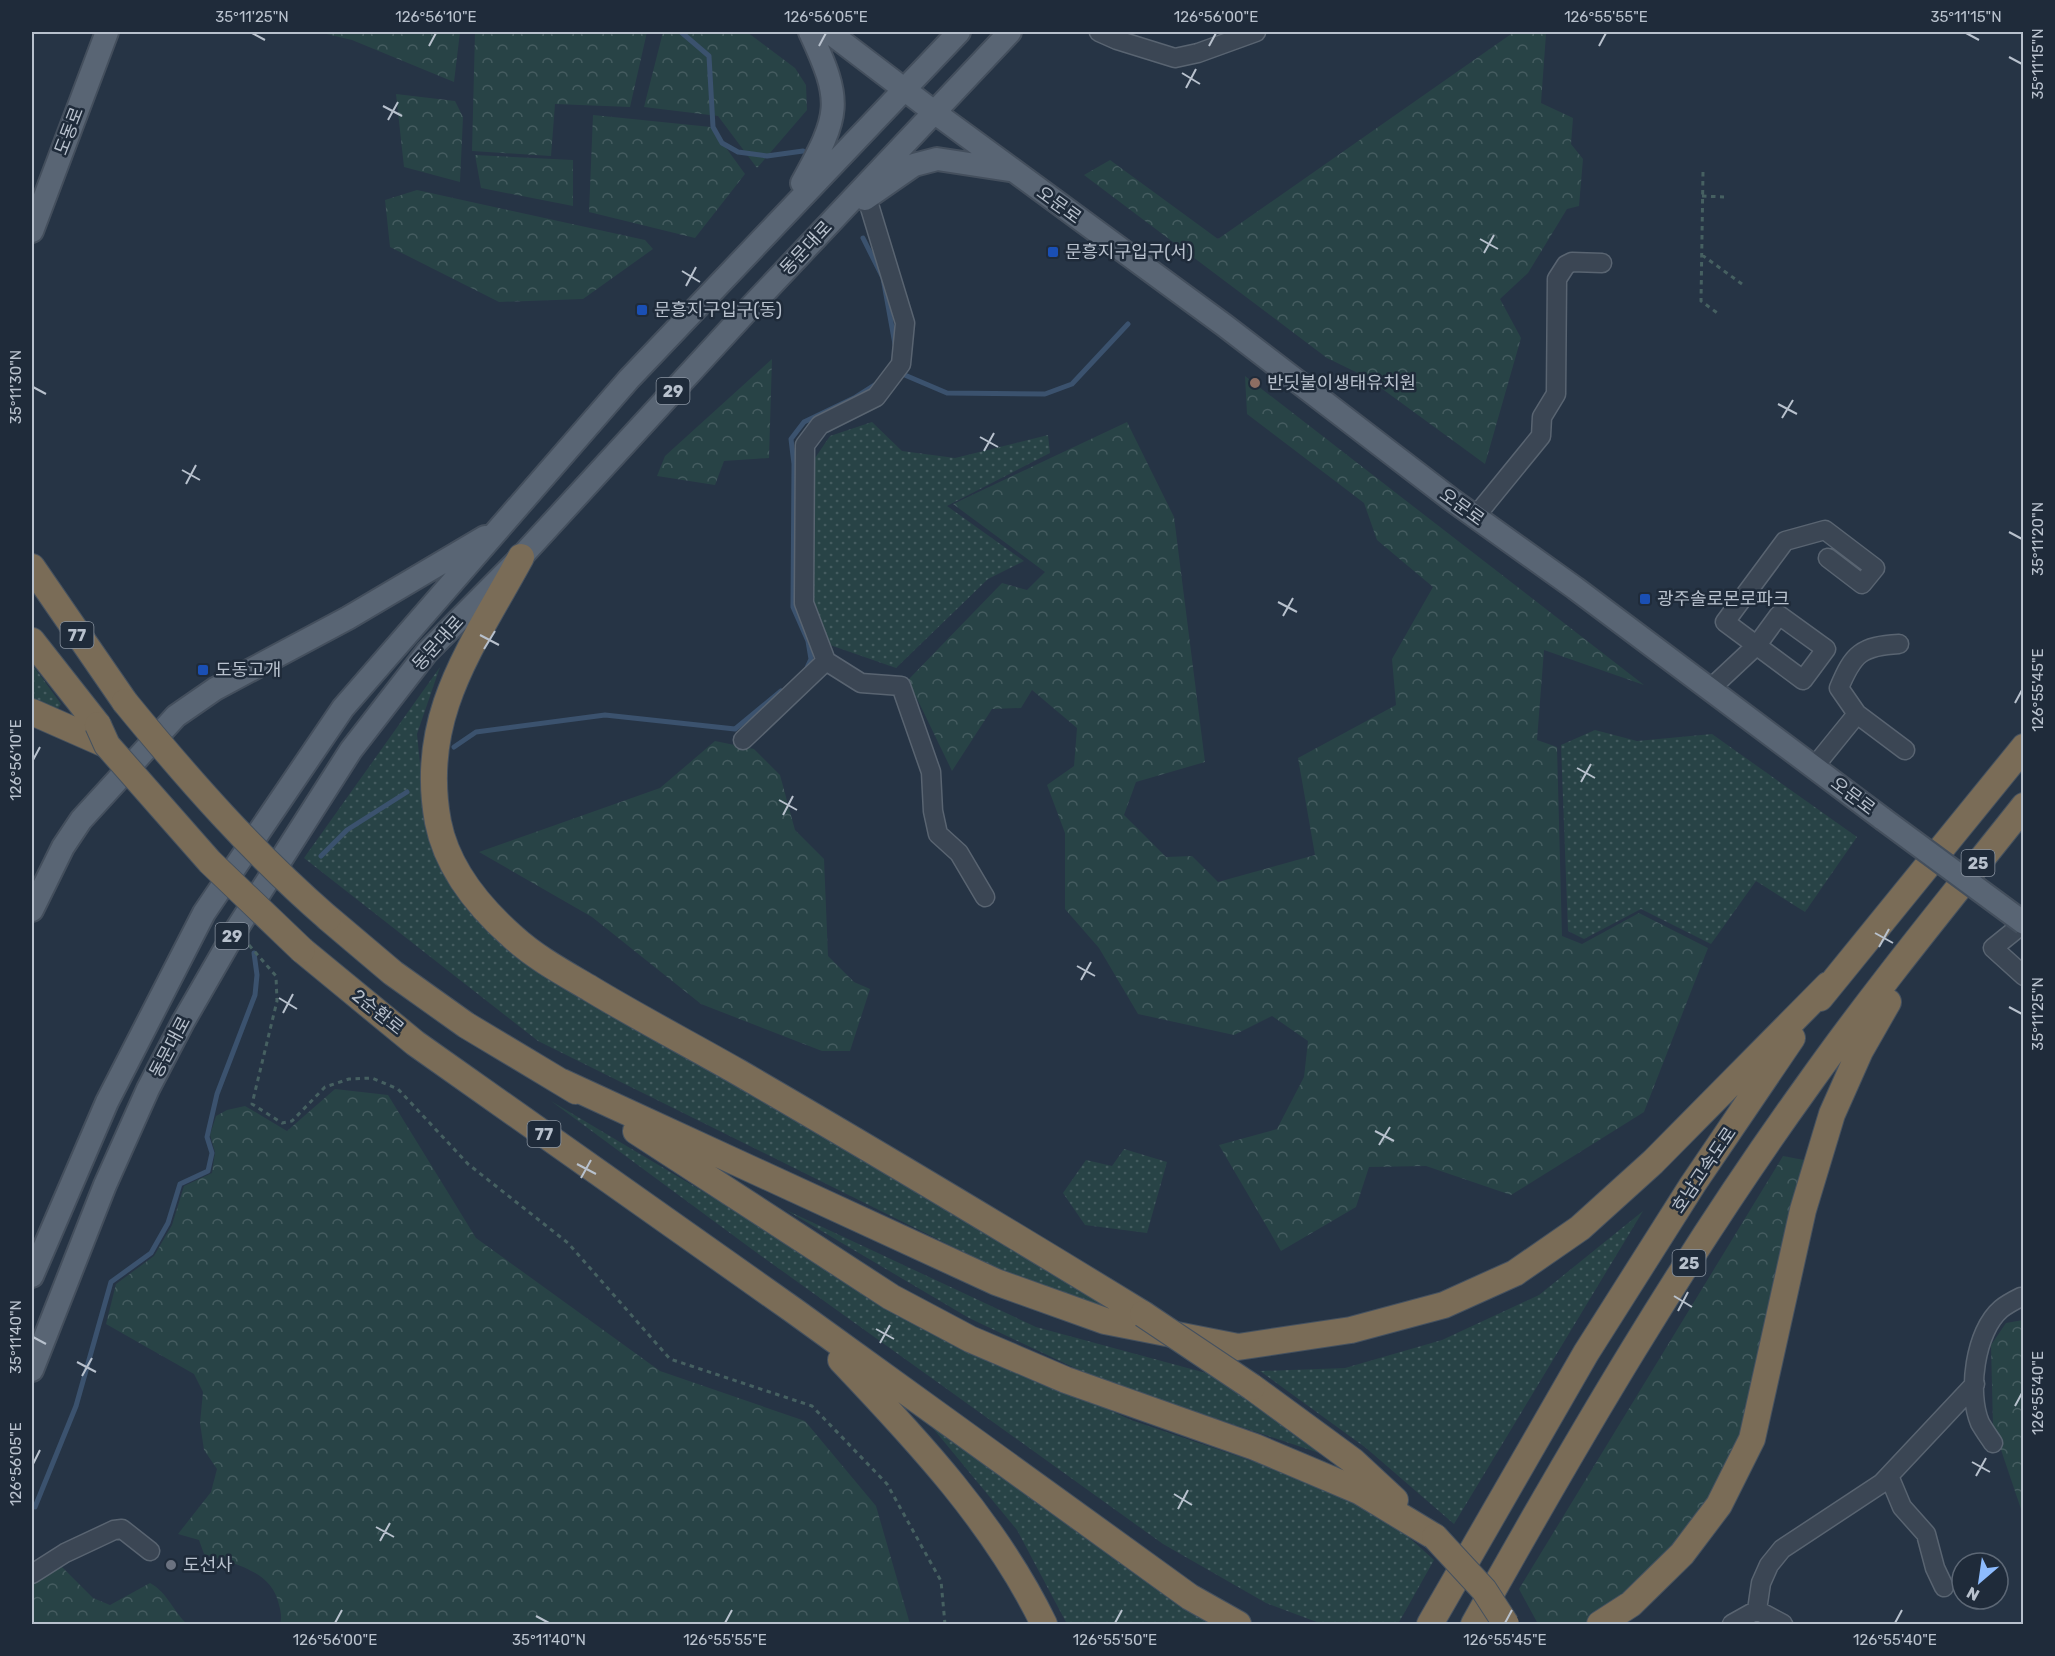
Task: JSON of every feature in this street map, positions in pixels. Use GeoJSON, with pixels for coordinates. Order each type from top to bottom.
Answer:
{"type":"FeatureCollection","features":[{"type":"Feature","properties":{"kind":"highway"},"geometry":{"type":"LineString","coordinates":[[520,557],[452,681],[436,735],[433,780],[438,824],[455,867],[481,907],[515,939],[552,966],[747,1077],[1143,1314],[1252,1387],[1353,1461],[1435,1538],[1484,1590],[1506,1624]]}},
{"type":"Feature","properties":{"kind":"highway","name":"77"},"geometry":{"type":"LineString","coordinates":[[32,567],[125,702],[236,832],[328,918],[393,973],[466,1025],[562,1082]]}},
{"type":"Feature","properties":{"kind":"highway","name":"2순환로"},"geometry":{"type":"LineString","coordinates":[[32,641],[96,736],[210,862],[302,950],[415,1043],[793,1310]]}},
{"type":"Feature","properties":{"kind":"highway"},"geometry":{"type":"LineString","coordinates":[[32,712],[96,736]]}},
{"type":"Feature","properties":{"kind":"highway","name":"호남고속도로"},"geometry":{"type":"LineString","coordinates":[[1430,1624],[1586,1353],[1693,1184],[1828,985],[2024,747]]}},
{"type":"Feature","properties":{"kind":"highway","name":"호남고속도로"},"geometry":{"type":"LineString","coordinates":[[1474,1624],[1581,1434],[1720,1213],[1808,1084],[1933,920],[2024,806]]}},
{"type":"Feature","properties":{"kind":"highway"},"geometry":{"type":"LineString","coordinates":[[1600,1624],[1631,1604],[1682,1554],[1719,1505],[1752,1438],[1803,1210],[1833,1114],[1860,1051],[1933,920]]}},
{"type":"Feature","properties":{"kind":"highway"},"geometry":{"type":"LineString","coordinates":[[562,1082],[996,1282],[1105,1321],[1238,1347],[1352,1330],[1443,1305],[1515,1273],[1580,1228],[1653,1162],[1828,985]]}},
{"type":"Feature","properties":{"kind":"highway"},"geometry":{"type":"LineString","coordinates":[[562,1082],[891,1297],[970,1339],[1066,1380],[1255,1447],[1359,1491],[1435,1538]]}},
{"type":"Feature","properties":{"kind":"highway"},"geometry":{"type":"LineString","coordinates":[[793,1310],[908,1430],[978,1515],[1027,1589],[1044,1624]]}},
{"type":"Feature","properties":{"kind":"highway"},"geometry":{"type":"LineString","coordinates":[[793,1310],[1190,1597],[1238,1624]]}},
{"type":"Feature","properties":{"kind":"main road","name":"도동로"},"geometry":{"type":"LineString","coordinates":[[32,231],[106,32]]}},
{"type":"Feature","properties":{"kind":"main road"},"geometry":{"type":"LineString","coordinates":[[786,212],[823,146],[835,109],[830,75],[810,32]]}},
{"type":"Feature","properties":{"kind":"main road","name":"오문로"},"geometry":{"type":"LineString","coordinates":[[829,32],[1013,171],[1224,325],[1475,517],[2024,923]]}},
{"type":"Feature","properties":{"kind":"main road","name":"동문대로"},"geometry":{"type":"LineString","coordinates":[[32,1276],[107,1102],[204,913],[343,708],[629,379],[959,32]]}},
{"type":"Feature","properties":{"kind":"main road","name":"동문대로"},"geometry":{"type":"LineString","coordinates":[[32,1370],[105,1185],[143,1099],[183,1022],[236,930],[351,750],[427,652],[520,557],[827,225],[1010,32]]}},
{"type":"Feature","properties":{"kind":"main road"},"geometry":{"type":"LineString","coordinates":[[827,225],[914,165],[937,159],[1013,171]]}},
{"type":"Feature","properties":{"kind":"main road","name":"동문대로"},"geometry":{"type":"LineString","coordinates":[[32,910],[63,848],[81,820],[176,716],[215,689],[348,618],[503,526]]}},
{"type":"Feature","properties":{"kind":"lane"},"geometry":{"type":"LineString","coordinates":[[1099,32],[1175,58],[1198,53],[1256,32]]}},
{"type":"Feature","properties":{"kind":"lane"},"geometry":{"type":"LineString","coordinates":[[867,198],[905,323],[901,364],[876,397],[820,425],[805,445],[804,603],[826,661],[861,683],[901,686],[931,772],[933,812],[938,834],[959,853],[985,897]]}},
{"type":"Feature","properties":{"kind":"lane"},"geometry":{"type":"LineString","coordinates":[[1475,517],[1540,436],[1542,417],[1556,394],[1557,279],[1561,271],[1572,262],[1602,263]]}},
{"type":"Feature","properties":{"kind":"lane"},"geometry":{"type":"LineString","coordinates":[[1710,689],[1757,645],[1725,622],[1785,541],[1825,530],[1875,568],[1862,584],[1828,558]]}},
{"type":"Feature","properties":{"kind":"lane"},"geometry":{"type":"LineString","coordinates":[[1899,644],[1872,646],[1849,663],[1839,688],[1857,714],[1905,750]]}},
{"type":"Feature","properties":{"kind":"lane"},"geometry":{"type":"LineString","coordinates":[[743,740],[826,661]]}},
{"type":"Feature","properties":{"kind":"lane"},"geometry":{"type":"LineString","coordinates":[[1814,767],[1857,714]]}},
{"type":"Feature","properties":{"kind":"lane"},"geometry":{"type":"LineString","coordinates":[[2024,923],[1993,948],[2024,976]]}},
{"type":"Feature","properties":{"kind":"lane"},"geometry":{"type":"LineString","coordinates":[[1993,1443],[1980,1422],[1975,1384],[1979,1341],[2001,1308],[2023,1296]]}},
{"type":"Feature","properties":{"kind":"lane"},"geometry":{"type":"LineString","coordinates":[[1757,1610],[1761,1583],[1769,1565],[1782,1550],[1818,1523],[1857,1502],[1888,1476],[1975,1384]]}},
{"type":"Feature","properties":{"kind":"lane"},"geometry":{"type":"LineString","coordinates":[[1888,1476],[1902,1507],[1926,1534],[1935,1568],[1944,1587]]}},
{"type":"Feature","properties":{"kind":"lane"},"geometry":{"type":"LineString","coordinates":[[32,1574],[65,1553],[114,1530],[122,1529],[150,1551]]}},
{"type":"Feature","properties":{"kind":"lane"},"geometry":{"type":"LineString","coordinates":[[1732,1624],[1757,1610]]}},
{"type":"Feature","properties":{"kind":"lane"},"geometry":{"type":"LineString","coordinates":[[1757,1610],[1783,1624]]}},
{"type":"Feature","properties":{"kind":"path"},"geometry":{"type":"LineString","coordinates":[[1703,172],[1701,301],[1720,315]]}},
{"type":"Feature","properties":{"kind":"path"},"geometry":{"type":"LineString","coordinates":[[1702,196],[1724,197]]}},
{"type":"Feature","properties":{"kind":"path"},"geometry":{"type":"LineString","coordinates":[[1702,255],[1742,284]]}},
{"type":"Feature","properties":{"kind":"path"},"geometry":{"type":"LineString","coordinates":[[236,930],[276,976],[277,1001],[252,1104],[282,1124],[292,1121],[324,1087],[372,1078],[398,1089],[468,1164],[568,1243],[670,1359],[812,1406],[886,1484],[941,1581],[945,1624]]}},
{"type":"Feature","properties":{"kind":"green space"},"geometry":{"type":"Polygon","coordinates":[[[318,32],[460,32],[454,82],[352,40],[318,32]]]}},
{"type":"Feature","properties":{"kind":"green space"},"geometry":{"type":"Polygon","coordinates":[[[475,32],[647,32],[630,107],[555,104],[551,156],[472,151],[475,32]]]}},
{"type":"Feature","properties":{"kind":"green space"},"geometry":{"type":"Polygon","coordinates":[[[663,32],[747,32],[795,68],[806,85],[807,110],[757,168],[718,116],[644,107],[663,32]]]}},
{"type":"Feature","properties":{"kind":"green space"},"geometry":{"type":"Polygon","coordinates":[[[1514,32],[1546,34],[1541,103],[1573,118],[1571,144],[1583,159],[1579,206],[1567,209],[1528,273],[1500,299],[1521,338],[1485,464],[1366,377],[1327,358],[1084,175],[1110,160],[1218,239],[1514,32]]]}},
{"type":"Feature","properties":{"kind":"green space"},"geometry":{"type":"Polygon","coordinates":[[[396,94],[455,101],[463,117],[460,182],[404,167],[396,94]]]}},
{"type":"Feature","properties":{"kind":"green space"},"geometry":{"type":"Polygon","coordinates":[[[593,115],[711,127],[745,174],[695,238],[589,212],[593,115]]]}},
{"type":"Feature","properties":{"kind":"green space"},"geometry":{"type":"Polygon","coordinates":[[[475,155],[573,160],[573,206],[481,188],[475,155]]]}},
{"type":"Feature","properties":{"kind":"green space"},"geometry":{"type":"Polygon","coordinates":[[[417,190],[645,240],[653,249],[583,299],[499,302],[390,247],[385,200],[417,190]]]}},
{"type":"Feature","properties":{"kind":"green space"},"geometry":{"type":"Polygon","coordinates":[[[772,359],[769,458],[724,461],[715,485],[657,476],[665,456],[772,359]]]}},
{"type":"Feature","properties":{"kind":"green space"},"geometry":{"type":"Polygon","coordinates":[[[1245,376],[1644,685],[1544,650],[1537,740],[1557,747],[1562,936],[1582,944],[1639,913],[1708,948],[1644,1112],[1511,1195],[1426,1166],[1369,1167],[1356,1207],[1281,1251],[1219,1145],[1277,1129],[1304,1077],[1308,1041],[1272,1016],[1234,1035],[1138,1014],[1099,948],[1065,909],[1065,833],[1047,785],[1074,766],[1077,728],[1032,690],[1021,708],[992,709],[952,771],[908,680],[1002,583],[1027,590],[1045,572],[953,504],[1127,422],[1174,517],[1205,762],[1136,782],[1124,815],[1166,857],[1192,856],[1218,882],[1315,855],[1298,758],[1396,705],[1392,659],[1433,587],[1377,540],[1364,503],[1247,414],[1245,376]]]}},
{"type":"Feature","properties":{"kind":"green space"},"geometry":{"type":"Polygon","coordinates":[[[872,422],[902,451],[955,458],[1048,435],[1050,453],[947,506],[1024,561],[988,579],[896,668],[830,645],[812,604],[815,458],[830,436],[872,422]]]}},
{"type":"Feature","properties":{"kind":"green space"},"geometry":{"type":"Polygon","coordinates":[[[32,664],[61,704],[57,710],[32,704],[32,664]]]}},
{"type":"Feature","properties":{"kind":"green space"},"geometry":{"type":"Polygon","coordinates":[[[440,667],[417,734],[426,824],[475,907],[1117,1311],[1036,1288],[538,1041],[304,858],[440,667]]]}},
{"type":"Feature","properties":{"kind":"green space"},"geometry":{"type":"Polygon","coordinates":[[[1595,730],[1637,741],[1712,734],[1857,837],[1805,912],[1756,881],[1711,944],[1641,909],[1584,939],[1568,931],[1561,745],[1595,730]]]}},
{"type":"Feature","properties":{"kind":"green space"},"geometry":{"type":"Polygon","coordinates":[[[715,741],[754,749],[780,775],[795,830],[824,859],[828,956],[854,982],[870,989],[850,1051],[822,1051],[701,1004],[592,917],[479,852],[660,788],[715,741]]]}},
{"type":"Feature","properties":{"kind":"green space"},"geometry":{"type":"Polygon","coordinates":[[[335,1089],[388,1095],[476,1238],[660,1371],[805,1421],[876,1506],[910,1624],[280,1624],[281,1613],[275,1593],[260,1576],[239,1565],[204,1554],[199,1540],[178,1534],[211,1492],[217,1469],[204,1450],[200,1423],[203,1392],[194,1374],[106,1324],[116,1284],[154,1256],[172,1225],[184,1186],[212,1173],[215,1152],[210,1135],[216,1116],[227,1110],[245,1106],[287,1131],[335,1089]]]}},
{"type":"Feature","properties":{"kind":"green space"},"geometry":{"type":"Polygon","coordinates":[[[551,1101],[931,1327],[1131,1420],[1338,1490],[1381,1512],[1434,1560],[1398,1624],[1322,1624],[1266,1603],[1163,1544],[753,1250],[551,1101]]]}},
{"type":"Feature","properties":{"kind":"green space"},"geometry":{"type":"Polygon","coordinates":[[[1124,1149],[1167,1162],[1147,1233],[1085,1225],[1063,1193],[1086,1160],[1112,1166],[1124,1149]]]}},
{"type":"Feature","properties":{"kind":"green space"},"geometry":{"type":"Polygon","coordinates":[[[1783,1156],[1804,1160],[1778,1279],[1765,1372],[1726,1476],[1680,1549],[1592,1624],[1538,1624],[1519,1589],[1783,1156]]]}},
{"type":"Feature","properties":{"kind":"green space"},"geometry":{"type":"Polygon","coordinates":[[[786,1210],[1036,1327],[1206,1373],[1340,1460],[1098,1379],[969,1318],[786,1210]]]}},
{"type":"Feature","properties":{"kind":"green space"},"geometry":{"type":"Polygon","coordinates":[[[1643,1211],[1454,1524],[1366,1448],[1260,1371],[1345,1368],[1442,1340],[1539,1295],[1643,1211]]]}},
{"type":"Feature","properties":{"kind":"green space"},"geometry":{"type":"Polygon","coordinates":[[[2023,1320],[2023,1515],[1993,1426],[1991,1345],[2006,1323],[2023,1320]]]}},
{"type":"Feature","properties":{"kind":"green space"},"geometry":{"type":"Polygon","coordinates":[[[922,1415],[1218,1624],[1067,1624],[1017,1530],[922,1415]]]}},
{"type":"Feature","properties":{"kind":"green space"},"geometry":{"type":"Polygon","coordinates":[[[58,1563],[93,1598],[110,1605],[150,1583],[166,1597],[187,1624],[32,1624],[32,1578],[58,1563]]]}},
{"type":"Feature","properties":{"kind":"waterway"},"geometry":{"type":"LineString","coordinates":[[681,32],[709,56],[713,127],[722,143],[738,152],[767,156],[803,151]]}},
{"type":"Feature","properties":{"kind":"waterway"},"geometry":{"type":"LineString","coordinates":[[863,238],[883,278],[895,344]]}},
{"type":"Feature","properties":{"kind":"waterway"},"geometry":{"type":"LineString","coordinates":[[900,373],[947,393],[1045,394],[1072,384],[1128,324]]}},
{"type":"Feature","properties":{"kind":"waterway"},"geometry":{"type":"LineString","coordinates":[[805,672],[811,659],[808,641],[793,607],[794,464],[791,439],[804,422],[854,398],[876,384]]}},
{"type":"Feature","properties":{"kind":"waterway"},"geometry":{"type":"LineString","coordinates":[[454,747],[476,732],[605,715],[735,729],[781,691]]}},
{"type":"Feature","properties":{"kind":"waterway"},"geometry":{"type":"LineString","coordinates":[[321,856],[347,830],[407,792]]}},
{"type":"Feature","properties":{"kind":"waterway"},"geometry":{"type":"LineString","coordinates":[[35,1507],[76,1406],[111,1282],[151,1253],[168,1223],[180,1184],[208,1171],[212,1153],[207,1137],[217,1094],[255,995],[257,975],[254,953]]}},
{"type":"Feature","properties":{"kind":"place","name":"문흥지구입구(서)"},"geometry":{"type":"Point","coordinates":[1053,252]}},
{"type":"Feature","properties":{"kind":"place","name":"문흥지구입구(동)"},"geometry":{"type":"Point","coordinates":[642,310]}},
{"type":"Feature","properties":{"kind":"place","name":"반딧불이생태유치원"},"geometry":{"type":"Point","coordinates":[1255,383]}},
{"type":"Feature","properties":{"kind":"place","name":"광주솔로몬로파크"},"geometry":{"type":"Point","coordinates":[1645,599]}},
{"type":"Feature","properties":{"kind":"place","name":"도동고개"},"geometry":{"type":"Point","coordinates":[203,670]}},
{"type":"Feature","properties":{"kind":"place","name":"도선사"},"geometry":{"type":"Point","coordinates":[171,1565]}}]}
